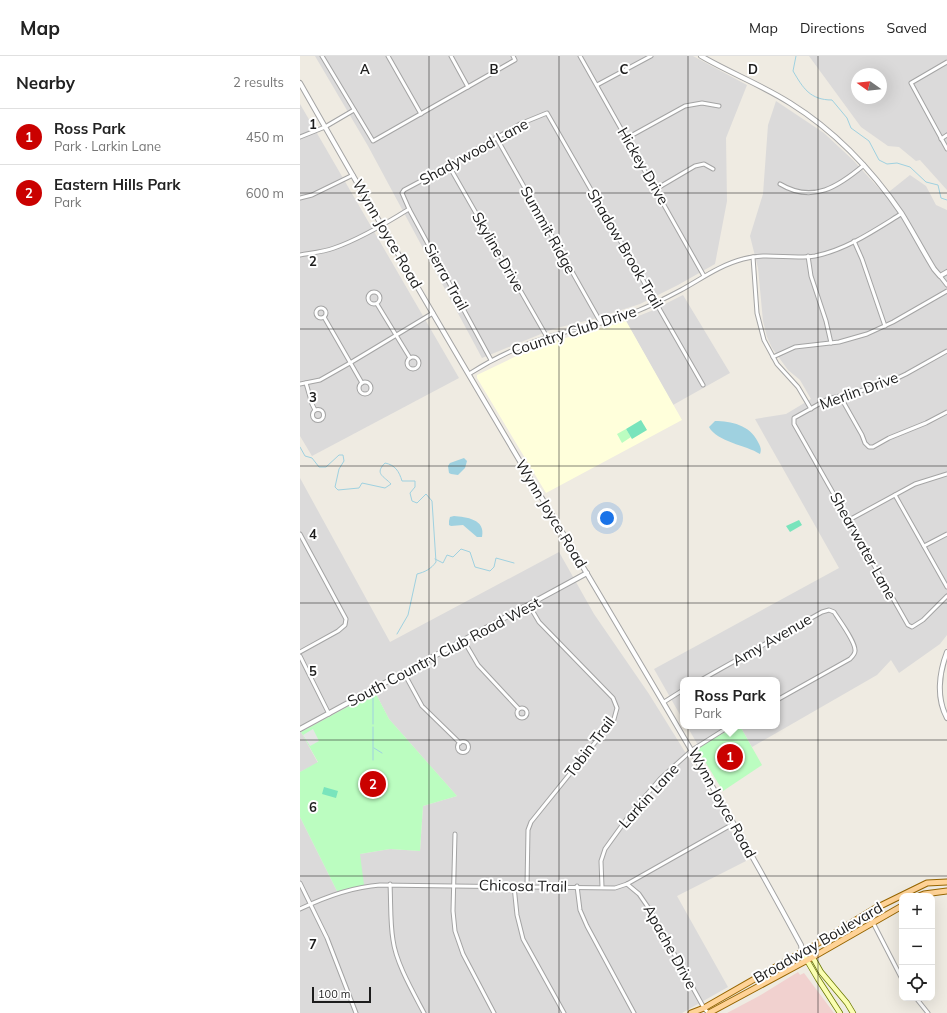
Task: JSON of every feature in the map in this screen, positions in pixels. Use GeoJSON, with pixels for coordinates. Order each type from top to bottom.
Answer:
{"type":"FeatureCollection","features":[{"type":"Feature","properties":{"kind":"main road","name":"Broadway Boulevard"},"geometry":{"type":"LineString","coordinates":[[691,1013],[704,1008],[868,913],[927,883],[947,881]]}},
{"type":"Feature","properties":{"kind":"main road"},"geometry":{"type":"LineString","coordinates":[[932,893],[947,891]]}},
{"type":"Feature","properties":{"kind":"main road","name":"Broadway Boulevard"},"geometry":{"type":"LineString","coordinates":[[709,1013],[899,908]]}},
{"type":"Feature","properties":{"kind":"main road"},"geometry":{"type":"LineString","coordinates":[[808,949],[821,972],[847,1002],[852,1013]]}},
{"type":"Feature","properties":{"kind":"main road","name":"Wynn Joyce Road"},"geometry":{"type":"LineString","coordinates":[[802,952],[840,1013]]}},
{"type":"Feature","properties":{"kind":"main road"},"geometry":{"type":"LineString","coordinates":[[759,976],[763,984]]}},
{"type":"Feature","properties":{"kind":"street"},"geometry":{"type":"LineString","coordinates":[[322,56],[373,141],[468,87],[514,58]]}},
{"type":"Feature","properties":{"kind":"street"},"geometry":{"type":"LineString","coordinates":[[388,56],[421,114]]}},
{"type":"Feature","properties":{"kind":"street"},"geometry":{"type":"LineString","coordinates":[[451,56],[468,87]]}},
{"type":"Feature","properties":{"kind":"street","name":"Hickey Drive"},"geometry":{"type":"LineString","coordinates":[[580,56],[704,276]]}},
{"type":"Feature","properties":{"kind":"street"},"geometry":{"type":"LineString","coordinates":[[597,85],[651,56]]}},
{"type":"Feature","properties":{"kind":"street"},"geometry":{"type":"LineString","coordinates":[[701,56],[769,91],[806,113],[840,141],[864,165],[883,188],[901,214],[934,269],[947,285]]}},
{"type":"Feature","properties":{"kind":"street"},"geometry":{"type":"LineString","coordinates":[[947,62],[911,83],[947,149]]}},
{"type":"Feature","properties":{"kind":"street","name":"Wynn Joyce Road"},"geometry":{"type":"LineString","coordinates":[[300,83],[381,226],[692,750],[801,945],[802,952]]}},
{"type":"Feature","properties":{"kind":"street"},"geometry":{"type":"LineString","coordinates":[[627,138],[675,110],[685,106],[702,103],[719,106]]}},
{"type":"Feature","properties":{"kind":"street"},"geometry":{"type":"LineString","coordinates":[[300,137],[325,127],[354,110]]}},
{"type":"Feature","properties":{"kind":"street","name":"Shadywood Lane"},"geometry":{"type":"LineString","coordinates":[[402,193],[404,190],[449,166],[496,137],[520,124],[547,113]]}},
{"type":"Feature","properties":{"kind":"street","name":"Shadow Brook Trail"},"geometry":{"type":"LineString","coordinates":[[547,113],[703,385]]}},
{"type":"Feature","properties":{"kind":"street"},"geometry":{"type":"LineString","coordinates":[[941,138],[947,135]]}},
{"type":"Feature","properties":{"kind":"street","name":"Summit Ridge"},"geometry":{"type":"LineString","coordinates":[[496,137],[601,323]]}},
{"type":"Feature","properties":{"kind":"street"},"geometry":{"type":"LineString","coordinates":[[656,189],[695,166],[704,164],[713,168]]}},
{"type":"Feature","properties":{"kind":"street"},"geometry":{"type":"LineString","coordinates":[[780,184],[794,191],[814,193],[841,183],[864,165]]}},
{"type":"Feature","properties":{"kind":"street","name":"Skyline Drive"},"geometry":{"type":"LineString","coordinates":[[449,166],[547,337]]}},
{"type":"Feature","properties":{"kind":"street"},"geometry":{"type":"LineString","coordinates":[[300,198],[312,195],[353,175]]}},
{"type":"Feature","properties":{"kind":"street","name":"Sierra Trail"},"geometry":{"type":"LineString","coordinates":[[402,193],[409,209],[491,360]]}},
{"type":"Feature","properties":{"kind":"street"},"geometry":{"type":"LineString","coordinates":[[300,255],[333,248],[381,226],[409,209]]}},
{"type":"Feature","properties":{"kind":"street","name":"Country Club Drive"},"geometry":{"type":"LineString","coordinates":[[469,374],[491,360],[547,337],[601,323],[656,303],[704,276],[733,262],[753,257],[766,256],[814,256],[854,241],[901,214]]}},
{"type":"Feature","properties":{"kind":"street"},"geometry":{"type":"LineString","coordinates":[[854,241],[862,259],[885,326]]}},
{"type":"Feature","properties":{"kind":"street"},"geometry":{"type":"LineString","coordinates":[[808,256],[811,276],[826,321],[831,343]]}},
{"type":"Feature","properties":{"kind":"street"},"geometry":{"type":"LineString","coordinates":[[753,257],[758,323],[764,340],[773,357],[798,387],[811,409]]}},
{"type":"Feature","properties":{"kind":"street"},"geometry":{"type":"LineString","coordinates":[[940,276],[947,272]]}},
{"type":"Feature","properties":{"kind":"street"},"geometry":{"type":"LineString","coordinates":[[773,357],[795,347],[831,343],[856,337],[885,326],[947,291]]}},
{"type":"Feature","properties":{"kind":"street"},"geometry":{"type":"LineString","coordinates":[[377,304],[380,298],[379,294],[375,292],[371,293],[368,296],[368,301],[373,304],[377,304],[410,358]]}},
{"type":"Feature","properties":{"kind":"street"},"geometry":{"type":"LineString","coordinates":[[300,384],[320,380],[433,313]]}},
{"type":"Feature","properties":{"kind":"street"},"geometry":{"type":"LineString","coordinates":[[324,317],[362,383]]}},
{"type":"Feature","properties":{"kind":"street","name":"Merlin Drive"},"geometry":{"type":"LineString","coordinates":[[794,421],[794,418],[828,399],[883,385],[947,351]]}},
{"type":"Feature","properties":{"kind":"street"},"geometry":{"type":"LineString","coordinates":[[414,357],[417,359],[418,365],[416,368],[410,369],[407,366],[406,362],[410,358],[414,357]]}},
{"type":"Feature","properties":{"kind":"street"},"geometry":{"type":"LineString","coordinates":[[366,382],[371,386],[372,390],[367,395],[363,395],[360,392],[359,388],[362,383],[366,382]]}},
{"type":"Feature","properties":{"kind":"street"},"geometry":{"type":"LineString","coordinates":[[306,383],[315,410]]}},
{"type":"Feature","properties":{"kind":"street"},"geometry":{"type":"LineString","coordinates":[[840,396],[865,443],[869,447],[873,447],[888,438],[926,423],[947,412]]}},
{"type":"Feature","properties":{"kind":"street","name":"Shearwater Lane"},"geometry":{"type":"LineString","coordinates":[[794,421],[794,424],[908,624],[912,627],[923,620],[947,596]]}},
{"type":"Feature","properties":{"kind":"street"},"geometry":{"type":"LineString","coordinates":[[849,520],[923,480],[947,474]]}},
{"type":"Feature","properties":{"kind":"street"},"geometry":{"type":"LineString","coordinates":[[895,495],[947,587]]}},
{"type":"Feature","properties":{"kind":"street"},"geometry":{"type":"LineString","coordinates":[[300,534],[346,618],[345,625],[338,631],[300,652]]}},
{"type":"Feature","properties":{"kind":"street"},"geometry":{"type":"LineString","coordinates":[[924,546],[947,534]]}},
{"type":"Feature","properties":{"kind":"street","name":"South Country Club Road West"},"geometry":{"type":"LineString","coordinates":[[300,729],[587,573]]}},
{"type":"Feature","properties":{"kind":"street","name":"Tobin Trail"},"geometry":{"type":"LineString","coordinates":[[527,886],[528,830],[531,822],[614,719],[617,708],[613,698],[539,622],[529,605]]}},
{"type":"Feature","properties":{"kind":"street","name":"Amy Avenue"},"geometry":{"type":"LineString","coordinates":[[706,677],[822,612],[829,610],[834,612],[854,644],[855,652],[850,659],[780,698]]}},
{"type":"Feature","properties":{"kind":"street"},"geometry":{"type":"LineString","coordinates":[[464,641],[478,665],[519,709]]}},
{"type":"Feature","properties":{"kind":"street"},"geometry":{"type":"LineString","coordinates":[[947,652],[942,667],[940,684],[943,709],[947,718]]}},
{"type":"Feature","properties":{"kind":"street"},"geometry":{"type":"LineString","coordinates":[[300,656],[329,714]]}},
{"type":"Feature","properties":{"kind":"street"},"geometry":{"type":"LineString","coordinates":[[404,673],[422,706],[460,743]]}},
{"type":"Feature","properties":{"kind":"street"},"geometry":{"type":"LineString","coordinates":[[664,702],[680,692]]}},
{"type":"Feature","properties":{"kind":"street","name":"Larkin Lane"},"geometry":{"type":"LineString","coordinates":[[602,887],[601,862],[604,849],[631,813],[660,779],[692,750],[725,729]]}},
{"type":"Feature","properties":{"kind":"street","name":"Chicosa Trail"},"geometry":{"type":"LineString","coordinates":[[300,909],[341,892],[365,886],[390,884],[578,886],[615,888],[627,884],[733,824]]}},
{"type":"Feature","properties":{"kind":"street"},"geometry":{"type":"LineString","coordinates":[[455,834],[453,912],[457,937],[466,960],[494,1013]]}},
{"type":"Feature","properties":{"kind":"street"},"geometry":{"type":"LineString","coordinates":[[947,881],[947,891]]}},
{"type":"Feature","properties":{"kind":"street"},"geometry":{"type":"LineString","coordinates":[[300,883],[327,938],[356,1013]]}},
{"type":"Feature","properties":{"kind":"street"},"geometry":{"type":"LineString","coordinates":[[390,884],[393,940],[396,955],[411,989],[424,1013]]}},
{"type":"Feature","properties":{"kind":"street","name":"Apache Drive"},"geometry":{"type":"LineString","coordinates":[[627,884],[639,894],[650,910],[704,1008],[709,1013]]}},
{"type":"Feature","properties":{"kind":"street"},"geometry":{"type":"LineString","coordinates":[[514,886],[517,915],[523,939],[564,1013]]}},
{"type":"Feature","properties":{"kind":"street"},"geometry":{"type":"LineString","coordinates":[[578,886],[580,910],[587,926],[634,1013]]}},
{"type":"Feature","properties":{"kind":"street"},"geometry":{"type":"LineString","coordinates":[[868,913],[899,973]]}},
{"type":"Feature","properties":{"kind":"street"},"geometry":{"type":"LineString","coordinates":[[801,945],[808,949]]}},
{"type":"Feature","properties":{"kind":"street"},"geometry":{"type":"LineString","coordinates":[[918,1001],[928,1013]]}},
{"type":"Feature","properties":{"kind":"shaded area"},"geometry":{"type":"Polygon","coordinates":[[[315,56],[693,56],[747,85],[726,138],[727,201],[715,264],[640,304],[593,319],[553,329],[482,358],[368,146],[315,56]]]}},
{"type":"Feature","properties":{"kind":"shaded area"},"geometry":{"type":"Polygon","coordinates":[[[809,56],[947,56],[947,190],[920,160],[916,161],[899,147],[888,146],[861,127],[809,56]]]}},
{"type":"Feature","properties":{"kind":"shaded area"},"geometry":{"type":"Polygon","coordinates":[[[776,101],[824,133],[854,161],[885,195],[910,175],[926,186],[936,205],[947,210],[947,635],[940,644],[899,673],[891,660],[877,675],[752,747],[742,729],[780,729],[780,677],[680,677],[680,715],[654,669],[839,568],[755,419],[786,414],[811,399],[800,380],[788,370],[772,348],[767,337],[763,321],[758,268],[750,236],[763,194],[768,125],[776,101]]]}},
{"type":"Feature","properties":{"kind":"shaded area"},"geometry":{"type":"Polygon","coordinates":[[[300,104],[459,378],[312,456],[300,436],[300,104]]]}},
{"type":"Feature","properties":{"kind":"shaded area"},"geometry":{"type":"Polygon","coordinates":[[[683,295],[730,373],[673,405],[626,321],[651,311],[683,295]]]}},
{"type":"Feature","properties":{"kind":"shaded area"},"geometry":{"type":"Polygon","coordinates":[[[626,321],[682,420],[546,493],[477,378],[477,375],[527,351],[562,339],[626,321]]]}},
{"type":"Feature","properties":{"kind":"shaded area"},"geometry":{"type":"Polygon","coordinates":[[[300,478],[390,642],[559,552],[594,614],[649,694],[718,805],[746,861],[677,896],[728,987],[682,1013],[300,1013],[300,817],[337,891],[360,854],[390,849],[420,851],[423,806],[457,796],[389,719],[375,692],[301,732],[318,763],[300,772],[300,478]]]}},
{"type":"Feature","properties":{"kind":"shaded area"},"geometry":{"type":"Polygon","coordinates":[[[313,729],[319,741],[310,746],[303,735],[313,729]]]}},
{"type":"Feature","properties":{"kind":"shaded area"},"geometry":{"type":"Polygon","coordinates":[[[689,729],[731,729],[699,747],[689,729]]]}},
{"type":"Feature","properties":{"kind":"shaded area"},"geometry":{"type":"Polygon","coordinates":[[[798,972],[800,975],[804,973],[834,1013],[727,1013],[759,996],[798,972]]]}},
{"type":"Feature","properties":{"kind":"green space"},"geometry":{"type":"Polygon","coordinates":[[[641,420],[647,430],[632,439],[626,429],[641,420]]]}},
{"type":"Feature","properties":{"kind":"green space"},"geometry":{"type":"Polygon","coordinates":[[[626,429],[631,437],[622,443],[617,434],[626,429]]]}},
{"type":"Feature","properties":{"kind":"green space"},"geometry":{"type":"Polygon","coordinates":[[[799,520],[802,525],[790,532],[786,526],[799,520]]]}},
{"type":"Feature","properties":{"kind":"green space"},"geometry":{"type":"Polygon","coordinates":[[[375,692],[389,719],[457,796],[423,806],[420,851],[390,849],[360,854],[364,885],[337,891],[300,817],[300,772],[318,762],[301,732],[375,692]]]}},
{"type":"Feature","properties":{"kind":"green space"},"geometry":{"type":"Polygon","coordinates":[[[731,729],[742,729],[762,765],[723,791],[698,750],[699,747],[731,729]]]}},
{"type":"Feature","properties":{"kind":"green space"},"geometry":{"type":"Polygon","coordinates":[[[324,787],[338,791],[336,798],[322,794],[324,787]]]}},
{"type":"Feature","properties":{"kind":"water"},"geometry":{"type":"Polygon","coordinates":[[[715,421],[734,423],[745,428],[755,436],[761,449],[760,454],[718,436],[709,427],[715,421]]]}},
{"type":"Feature","properties":{"kind":"water"},"geometry":{"type":"Polygon","coordinates":[[[464,458],[467,461],[465,468],[458,475],[449,473],[448,466],[450,463],[464,458]]]}},
{"type":"Feature","properties":{"kind":"water"},"geometry":{"type":"Polygon","coordinates":[[[454,516],[469,518],[478,523],[481,526],[482,537],[477,537],[463,525],[449,525],[450,517],[454,516]]]}},
{"type":"Feature","properties":{"kind":"waterway"},"geometry":{"type":"LineString","coordinates":[[796,56],[793,71],[800,83],[808,92],[818,98],[832,100],[847,118],[851,128],[869,141],[879,160],[887,164],[897,163],[910,167],[926,182],[938,185],[941,198],[947,200]]}},
{"type":"Feature","properties":{"kind":"waterway"},"geometry":{"type":"LineString","coordinates":[[300,447],[305,456],[312,458],[319,467],[326,467],[339,455],[343,455],[344,461],[339,469],[335,487],[338,490],[359,488],[362,483],[385,488],[391,484],[381,475],[380,472],[385,463],[396,469],[402,481],[415,481],[415,487],[410,493],[412,501],[417,503],[426,494],[432,501],[436,562],[428,570],[417,574],[408,615],[397,634]]}},
{"type":"Feature","properties":{"kind":"waterway"},"geometry":{"type":"LineString","coordinates":[[435,559],[443,563],[447,555],[453,557],[461,549],[470,552],[475,567],[490,571],[494,567],[496,558],[514,563]]}},
{"type":"Feature","properties":{"kind":"waterway"},"geometry":{"type":"LineString","coordinates":[[373,698],[373,724]]}},
{"type":"Feature","properties":{"kind":"waterway"},"geometry":{"type":"LineString","coordinates":[[373,727],[373,760]]}},
{"type":"Feature","properties":{"kind":"waterway"},"geometry":{"type":"LineString","coordinates":[[374,748],[382,753]]}},
{"type":"Feature","properties":{"kind":"place","name":"Ross Park"},"geometry":{"type":"Point","coordinates":[730,757]}},
{"type":"Feature","properties":{"kind":"place","name":"Eastern Hills Park"},"geometry":{"type":"Point","coordinates":[373,784]}}]}
